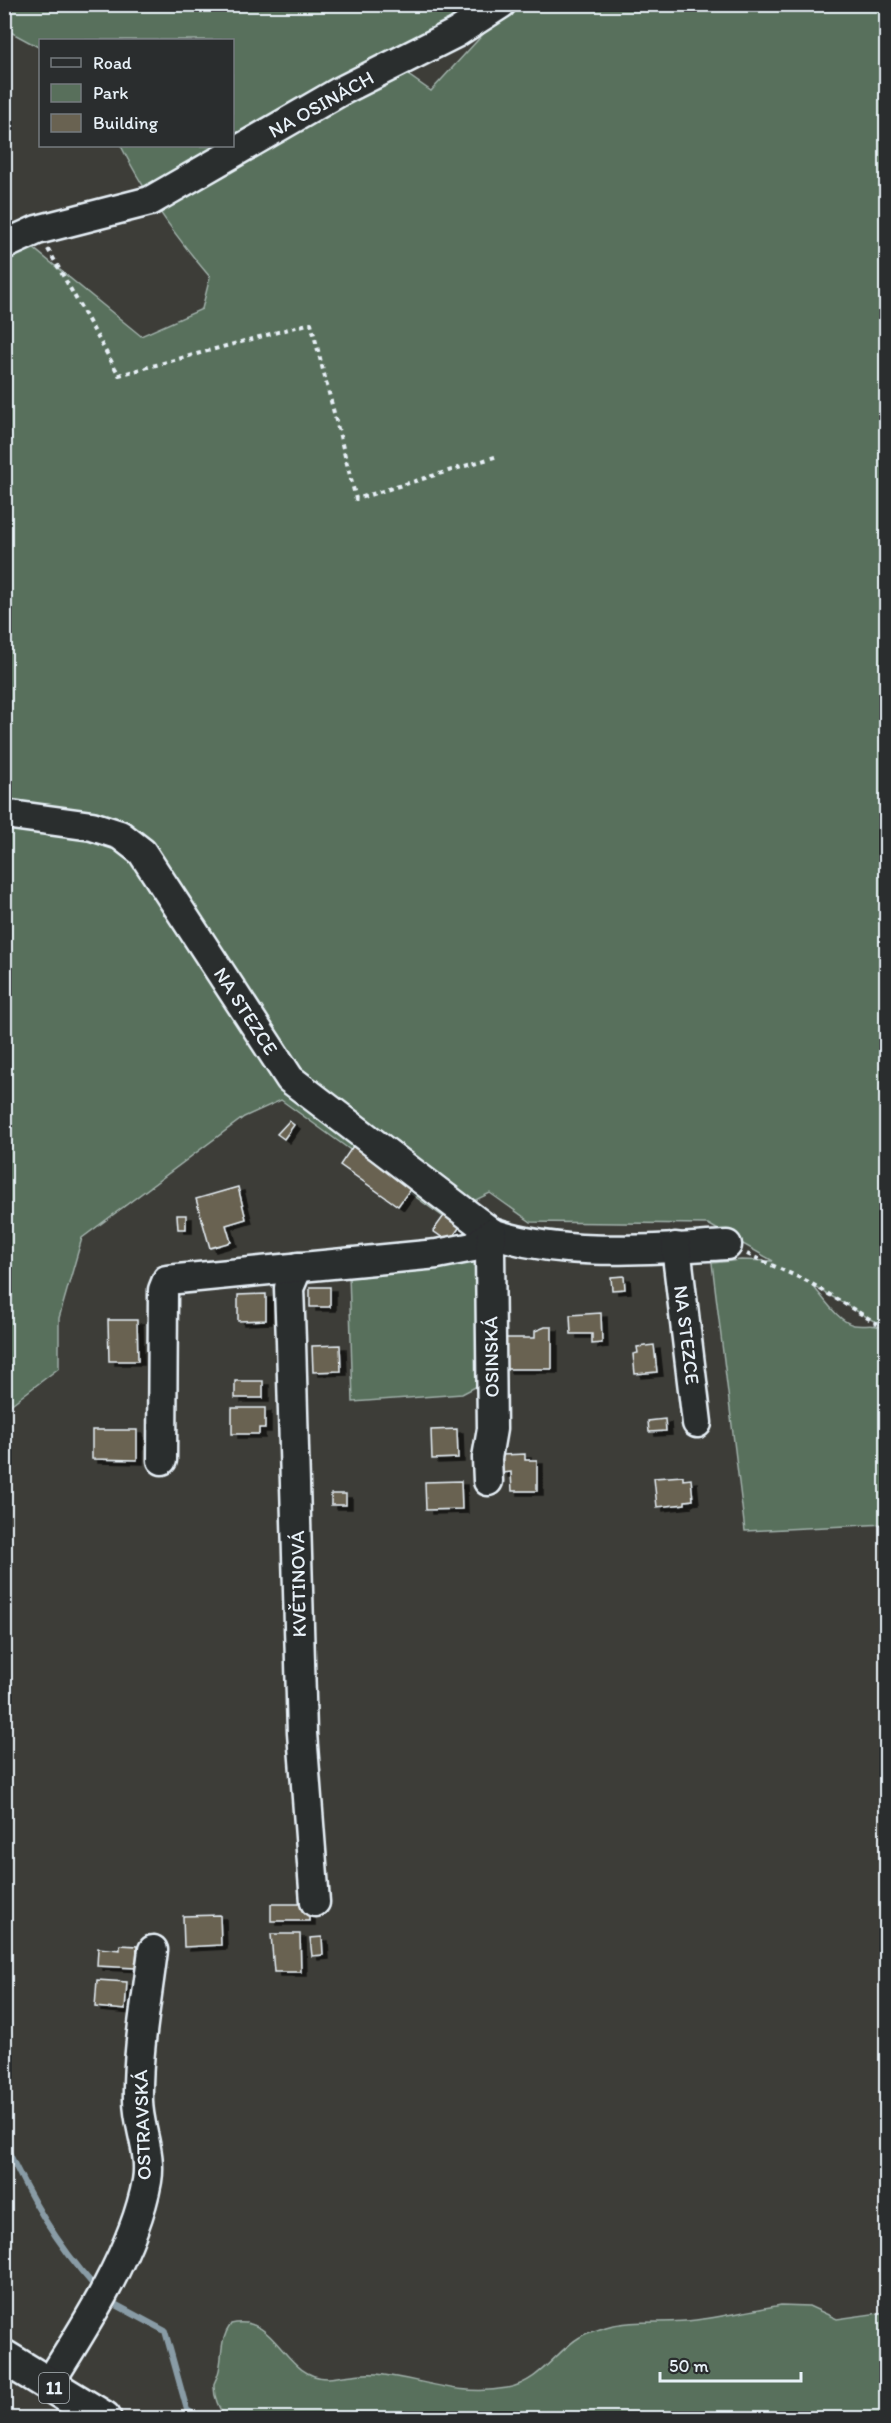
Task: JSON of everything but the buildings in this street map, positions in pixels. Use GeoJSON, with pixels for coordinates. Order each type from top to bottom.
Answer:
{"type":"FeatureCollection","features":[{"type":"Feature","properties":{"kind":"main road","name":"11"},"geometry":{"type":"LineString","coordinates":[[4,2357],[104,2418]]}},
{"type":"Feature","properties":{"kind":"street","name":"NA OSINÁCH"},"geometry":{"type":"LineString","coordinates":[[4,245],[37,230],[150,201],[339,92],[456,33],[501,4]]}},
{"type":"Feature","properties":{"kind":"street","name":"NA STEZCE"},"geometry":{"type":"LineString","coordinates":[[4,814],[92,826],[120,835],[142,852],[290,1079],[492,1233],[526,1244],[565,1248],[727,1245]]}},
{"type":"Feature","properties":{"kind":"street"},"geometry":{"type":"LineString","coordinates":[[162,1460],[164,1282],[459,1251],[473,1247],[492,1233]]}},
{"type":"Feature","properties":{"kind":"street","name":"OSINSKÁ"},"geometry":{"type":"LineString","coordinates":[[488,1481],[487,1458],[492,1428],[490,1250],[492,1233]]}},
{"type":"Feature","properties":{"kind":"street","name":"NA STEZCE"},"geometry":{"type":"LineString","coordinates":[[675,1247],[697,1423]]}},
{"type":"Feature","properties":{"kind":"street","name":"KVĚTINOVÁ"},"geometry":{"type":"LineString","coordinates":[[298,1267],[289,1288],[302,1733],[315,1902]]}},
{"type":"Feature","properties":{"kind":"street","name":"OSTRAVSKÁ"},"geometry":{"type":"LineString","coordinates":[[48,2385],[105,2291],[129,2240],[147,2180],[147,2154],[138,2103],[138,2066],[153,1950]]}},
{"type":"Feature","properties":{"kind":"path"},"geometry":{"type":"LineString","coordinates":[[37,230],[119,375],[311,323],[356,499],[498,456]]}},
{"type":"Feature","properties":{"kind":"path"},"geometry":{"type":"LineString","coordinates":[[727,1245],[807,1281],[886,1329]]}},
{"type":"Feature","properties":{"kind":"green space"},"geometry":{"type":"Polygon","coordinates":[[[4,5],[495,5],[384,58],[431,91],[510,5],[886,5],[886,1323],[884,1327],[812,1285],[848,1323],[878,1326],[886,1330],[886,1524],[745,1531],[712,1263],[741,1260],[773,1261],[708,1224],[531,1222],[490,1193],[442,1216],[281,1100],[244,1117],[82,1238],[59,1318],[59,1368],[5,1409],[5,241],[17,235],[141,336],[202,309],[210,277],[161,214],[122,147],[234,147],[234,39],[39,39],[39,47],[5,29],[4,5]]]}},
{"type":"Feature","properties":{"kind":"green space"},"geometry":{"type":"Polygon","coordinates":[[[479,1258],[481,1384],[462,1394],[353,1402],[349,1274],[479,1258]]]}},
{"type":"Feature","properties":{"kind":"green space"},"geometry":{"type":"Polygon","coordinates":[[[781,2305],[809,2306],[837,2319],[886,2312],[886,2418],[225,2418],[214,2391],[224,2337],[231,2324],[247,2323],[260,2328],[300,2368],[313,2376],[328,2378],[377,2374],[456,2389],[489,2390],[519,2385],[538,2373],[580,2337],[606,2327],[627,2323],[696,2320],[781,2305]]]}},
{"type":"Feature","properties":{"kind":"waterway"},"geometry":{"type":"LineString","coordinates":[[4,2142],[44,2219],[68,2254],[96,2288]]}},
{"type":"Feature","properties":{"kind":"waterway"},"geometry":{"type":"LineString","coordinates":[[107,2300],[165,2331],[187,2410],[200,2418]]}}]}
